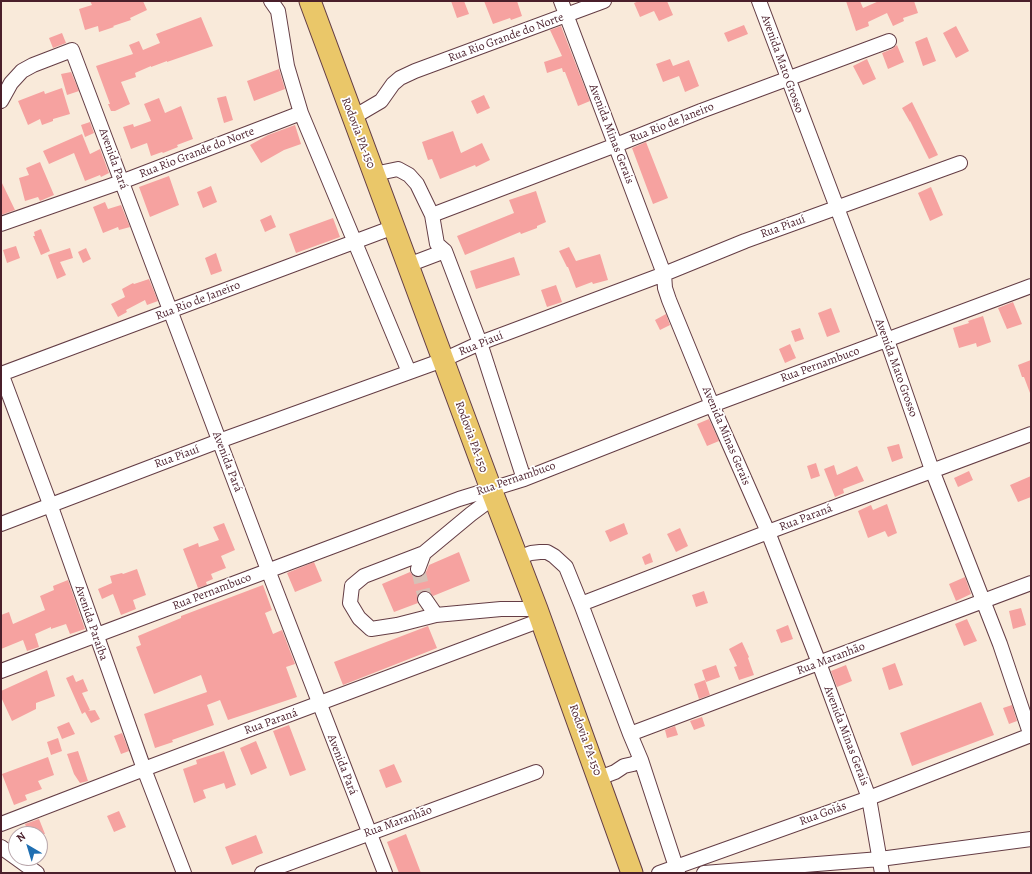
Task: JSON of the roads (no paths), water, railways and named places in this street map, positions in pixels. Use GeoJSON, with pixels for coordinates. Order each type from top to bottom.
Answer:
{"type":"FeatureCollection","features":[{"type":"Feature","properties":{"kind":"highway","name":"Rodovia PA-150"},"geometry":{"type":"LineString","coordinates":[[310,1],[352,118],[394,227],[492,493],[539,614],[632,873]]}},
{"type":"Feature","properties":{"kind":"street"},"geometry":{"type":"LineString","coordinates":[[271,1],[278,11],[287,66],[301,113],[409,372]]}},
{"type":"Feature","properties":{"kind":"street","name":"Avenida Minas Gerais"},"geometry":{"type":"LineString","coordinates":[[561,1],[664,274],[665,288],[669,300],[712,406],[768,532],[869,798],[882,873]]}},
{"type":"Feature","properties":{"kind":"street","name":"Rua Rio Grande do Norte"},"geometry":{"type":"LineString","coordinates":[[352,118],[381,101],[393,84],[400,78],[415,71],[604,1]]}},
{"type":"Feature","properties":{"kind":"street","name":"Avenida Mato Grosso"},"geometry":{"type":"LineString","coordinates":[[759,1],[887,340],[932,470],[1000,644],[1031,735]]}},
{"type":"Feature","properties":{"kind":"street","name":"Rua Rio de Janeiro"},"geometry":{"type":"LineString","coordinates":[[432,215],[701,111],[889,41]]}},
{"type":"Feature","properties":{"kind":"street","name":"Avenida Pará"},"geometry":{"type":"LineString","coordinates":[[1,101],[10,82],[22,71],[33,65],[72,50],[268,570],[385,873]]}},
{"type":"Feature","properties":{"kind":"street","name":"Rua Rio Grande do Norte"},"geometry":{"type":"LineString","coordinates":[[1,224],[121,182],[301,113]]}},
{"type":"Feature","properties":{"kind":"street","name":"Rua Piauí"},"geometry":{"type":"LineString","coordinates":[[1,524],[50,504],[219,441],[443,360],[480,343],[664,274],[745,241],[960,163]]}},
{"type":"Feature","properties":{"kind":"street"},"geometry":{"type":"LineString","coordinates":[[374,174],[398,169],[409,175],[417,184],[432,215],[437,244],[445,250],[480,343],[524,478]]}},
{"type":"Feature","properties":{"kind":"street","name":"Rua Rio de Janeiro"},"geometry":{"type":"LineString","coordinates":[[1,373],[170,312],[394,227]]}},
{"type":"Feature","properties":{"kind":"street"},"geometry":{"type":"LineString","coordinates":[[408,265],[445,250]]}},
{"type":"Feature","properties":{"kind":"street","name":"Rua Pernambuco"},"geometry":{"type":"LineString","coordinates":[[1,672],[459,499],[492,493],[524,478],[1031,286]]}},
{"type":"Feature","properties":{"kind":"street","name":"Avenida Paraíba"},"geometry":{"type":"LineString","coordinates":[[1,373],[50,504],[144,769],[184,873]]}},
{"type":"Feature","properties":{"kind":"street","name":"Rua Paraná"},"geometry":{"type":"LineString","coordinates":[[581,604],[932,470],[1031,434]]}},
{"type":"Feature","properties":{"kind":"street"},"geometry":{"type":"LineString","coordinates":[[492,493],[471,514],[424,553],[364,576],[352,586],[350,603],[358,618],[371,629],[397,625],[436,615],[501,609],[539,614]]}},
{"type":"Feature","properties":{"kind":"street"},"geometry":{"type":"LineString","coordinates":[[517,558],[531,553],[547,552],[566,567],[641,760],[678,870]]}},
{"type":"Feature","properties":{"kind":"street"},"geometry":{"type":"LineString","coordinates":[[418,569],[424,553]]}},
{"type":"Feature","properties":{"kind":"street","name":"Rua Maranhão"},"geometry":{"type":"LineString","coordinates":[[630,734],[1031,583]]}},
{"type":"Feature","properties":{"kind":"street"},"geometry":{"type":"LineString","coordinates":[[425,600],[436,615]]}},
{"type":"Feature","properties":{"kind":"street","name":"Rua Paraná"},"geometry":{"type":"LineString","coordinates":[[1,824],[319,704],[539,614]]}},
{"type":"Feature","properties":{"kind":"street","name":"Rua Goiás"},"geometry":{"type":"LineString","coordinates":[[659,873],[678,870],[692,861],[869,798],[1031,735]]}},
{"type":"Feature","properties":{"kind":"street"},"geometry":{"type":"LineString","coordinates":[[599,778],[641,760]]}},
{"type":"Feature","properties":{"kind":"street","name":"Rua Maranhão"},"geometry":{"type":"LineString","coordinates":[[262,873],[536,772]]}},
{"type":"Feature","properties":{"kind":"street"},"geometry":{"type":"LineString","coordinates":[[704,873],[880,859],[1031,839]]}},
{"type":"Feature","properties":{"kind":"street"},"geometry":{"type":"LineString","coordinates":[[1,848],[37,873]]}},
{"type":"Feature","properties":{"kind":"street"},"geometry":{"type":"LineString","coordinates":[[692,861],[695,869],[700,873]]}},
{"type":"Feature","properties":{"kind":"tunnel"},"geometry":{"type":"LineString","coordinates":[[418,569],[425,599]]}}]}
